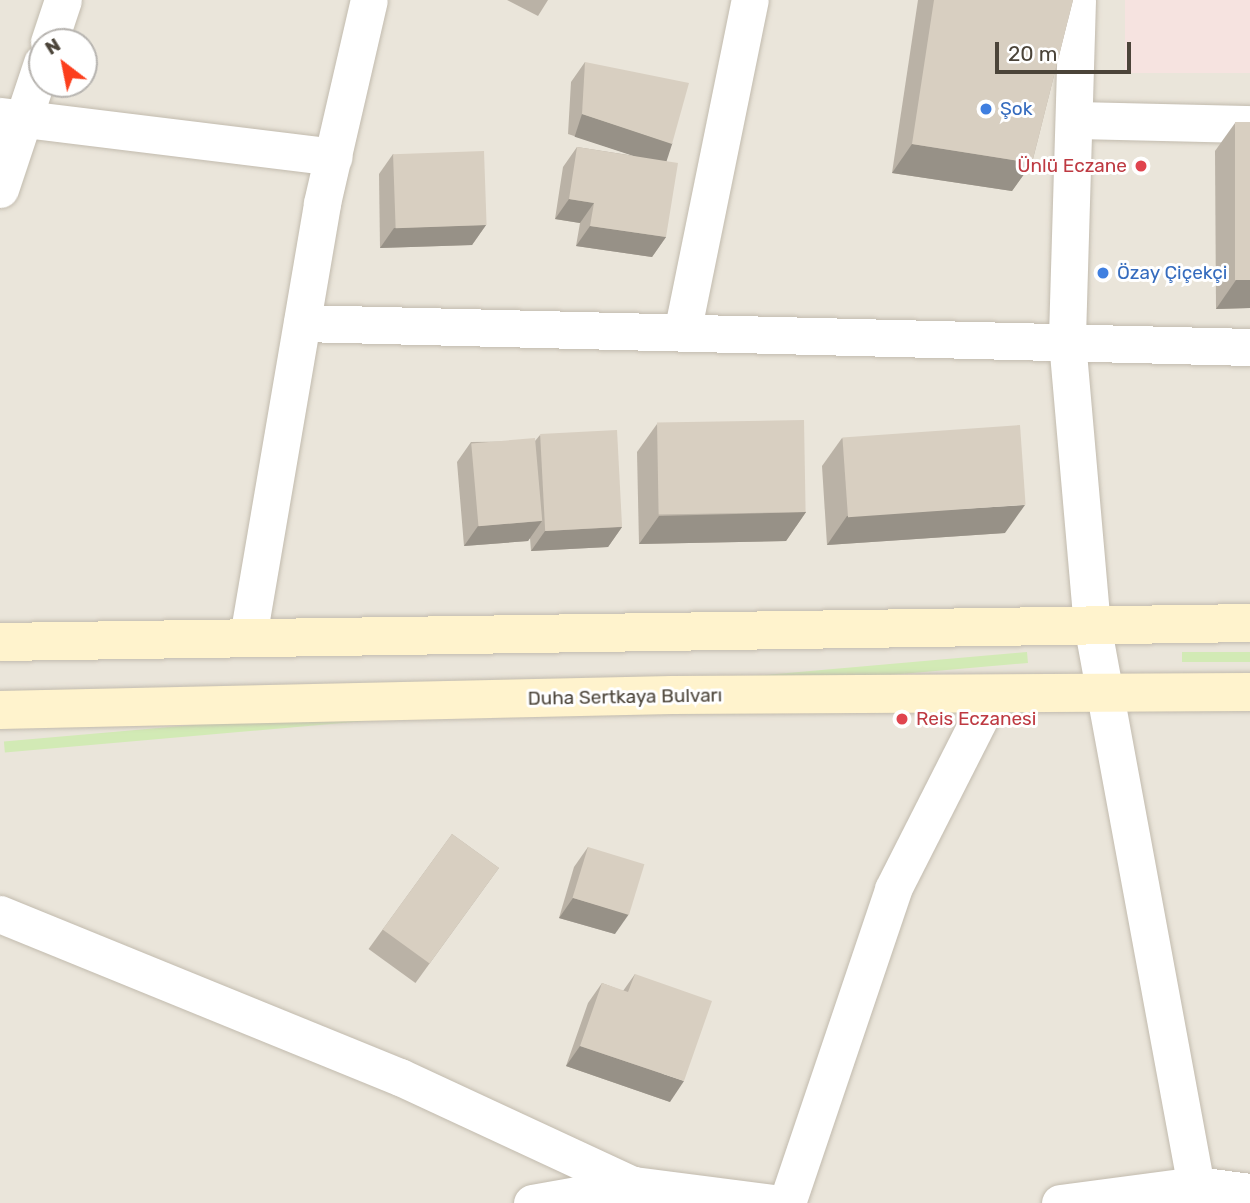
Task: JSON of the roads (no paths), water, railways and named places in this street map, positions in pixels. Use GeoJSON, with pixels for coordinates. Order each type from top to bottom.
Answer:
{"type":"FeatureCollection","features":[{"type":"Feature","properties":{"kind":"main road"},"geometry":{"type":"LineString","coordinates":[[0,642],[1092,624],[1250,624]]}},
{"type":"Feature","properties":{"kind":"main road","name":"Duha Sertkaya Bulvarı"},"geometry":{"type":"LineString","coordinates":[[0,710],[1250,692]]}},
{"type":"Feature","properties":{"kind":"street"},"geometry":{"type":"LineString","coordinates":[[54,28],[63,0]]}},
{"type":"Feature","properties":{"kind":"street"},"geometry":{"type":"LineString","coordinates":[[248,637],[333,157],[369,0]]}},
{"type":"Feature","properties":{"kind":"street"},"geometry":{"type":"LineString","coordinates":[[683,328],[750,0]]}},
{"type":"Feature","properties":{"kind":"street"},"geometry":{"type":"LineString","coordinates":[[1077,0],[1067,341],[1092,624],[1197,1194]]}},
{"type":"Feature","properties":{"kind":"street"},"geometry":{"type":"LineString","coordinates":[[0,189],[12,117],[28,88]]}},
{"type":"Feature","properties":{"kind":"street"},"geometry":{"type":"LineString","coordinates":[[12,117],[333,157]]}},
{"type":"Feature","properties":{"kind":"street"},"geometry":{"type":"LineString","coordinates":[[1074,120],[1250,124]]}},
{"type":"Feature","properties":{"kind":"street"},"geometry":{"type":"LineString","coordinates":[[302,323],[683,328],[1250,347]]}},
{"type":"Feature","properties":{"kind":"street"},"geometry":{"type":"LineString","coordinates":[[787,1203],[893,889],[992,694]]}},
{"type":"Feature","properties":{"kind":"street"},"geometry":{"type":"LineString","coordinates":[[0,915],[400,1077],[636,1194]]}},
{"type":"Feature","properties":{"kind":"street"},"geometry":{"type":"LineString","coordinates":[[1060,1203],[1250,1192]]}},
{"type":"Feature","properties":{"kind":"street"},"geometry":{"type":"LineString","coordinates":[[532,1203],[636,1194],[773,1203]]}},
{"type":"Feature","properties":{"kind":"place","name":"Şok"},"geometry":{"type":"Point","coordinates":[986,109]}},
{"type":"Feature","properties":{"kind":"place","name":"Ünlü Eczane"},"geometry":{"type":"Point","coordinates":[1141,166]}},
{"type":"Feature","properties":{"kind":"place","name":"Özay Çiçekçi"},"geometry":{"type":"Point","coordinates":[1103,273]}},
{"type":"Feature","properties":{"kind":"place","name":"Reis Eczanesi"},"geometry":{"type":"Point","coordinates":[902,719]}}]}
